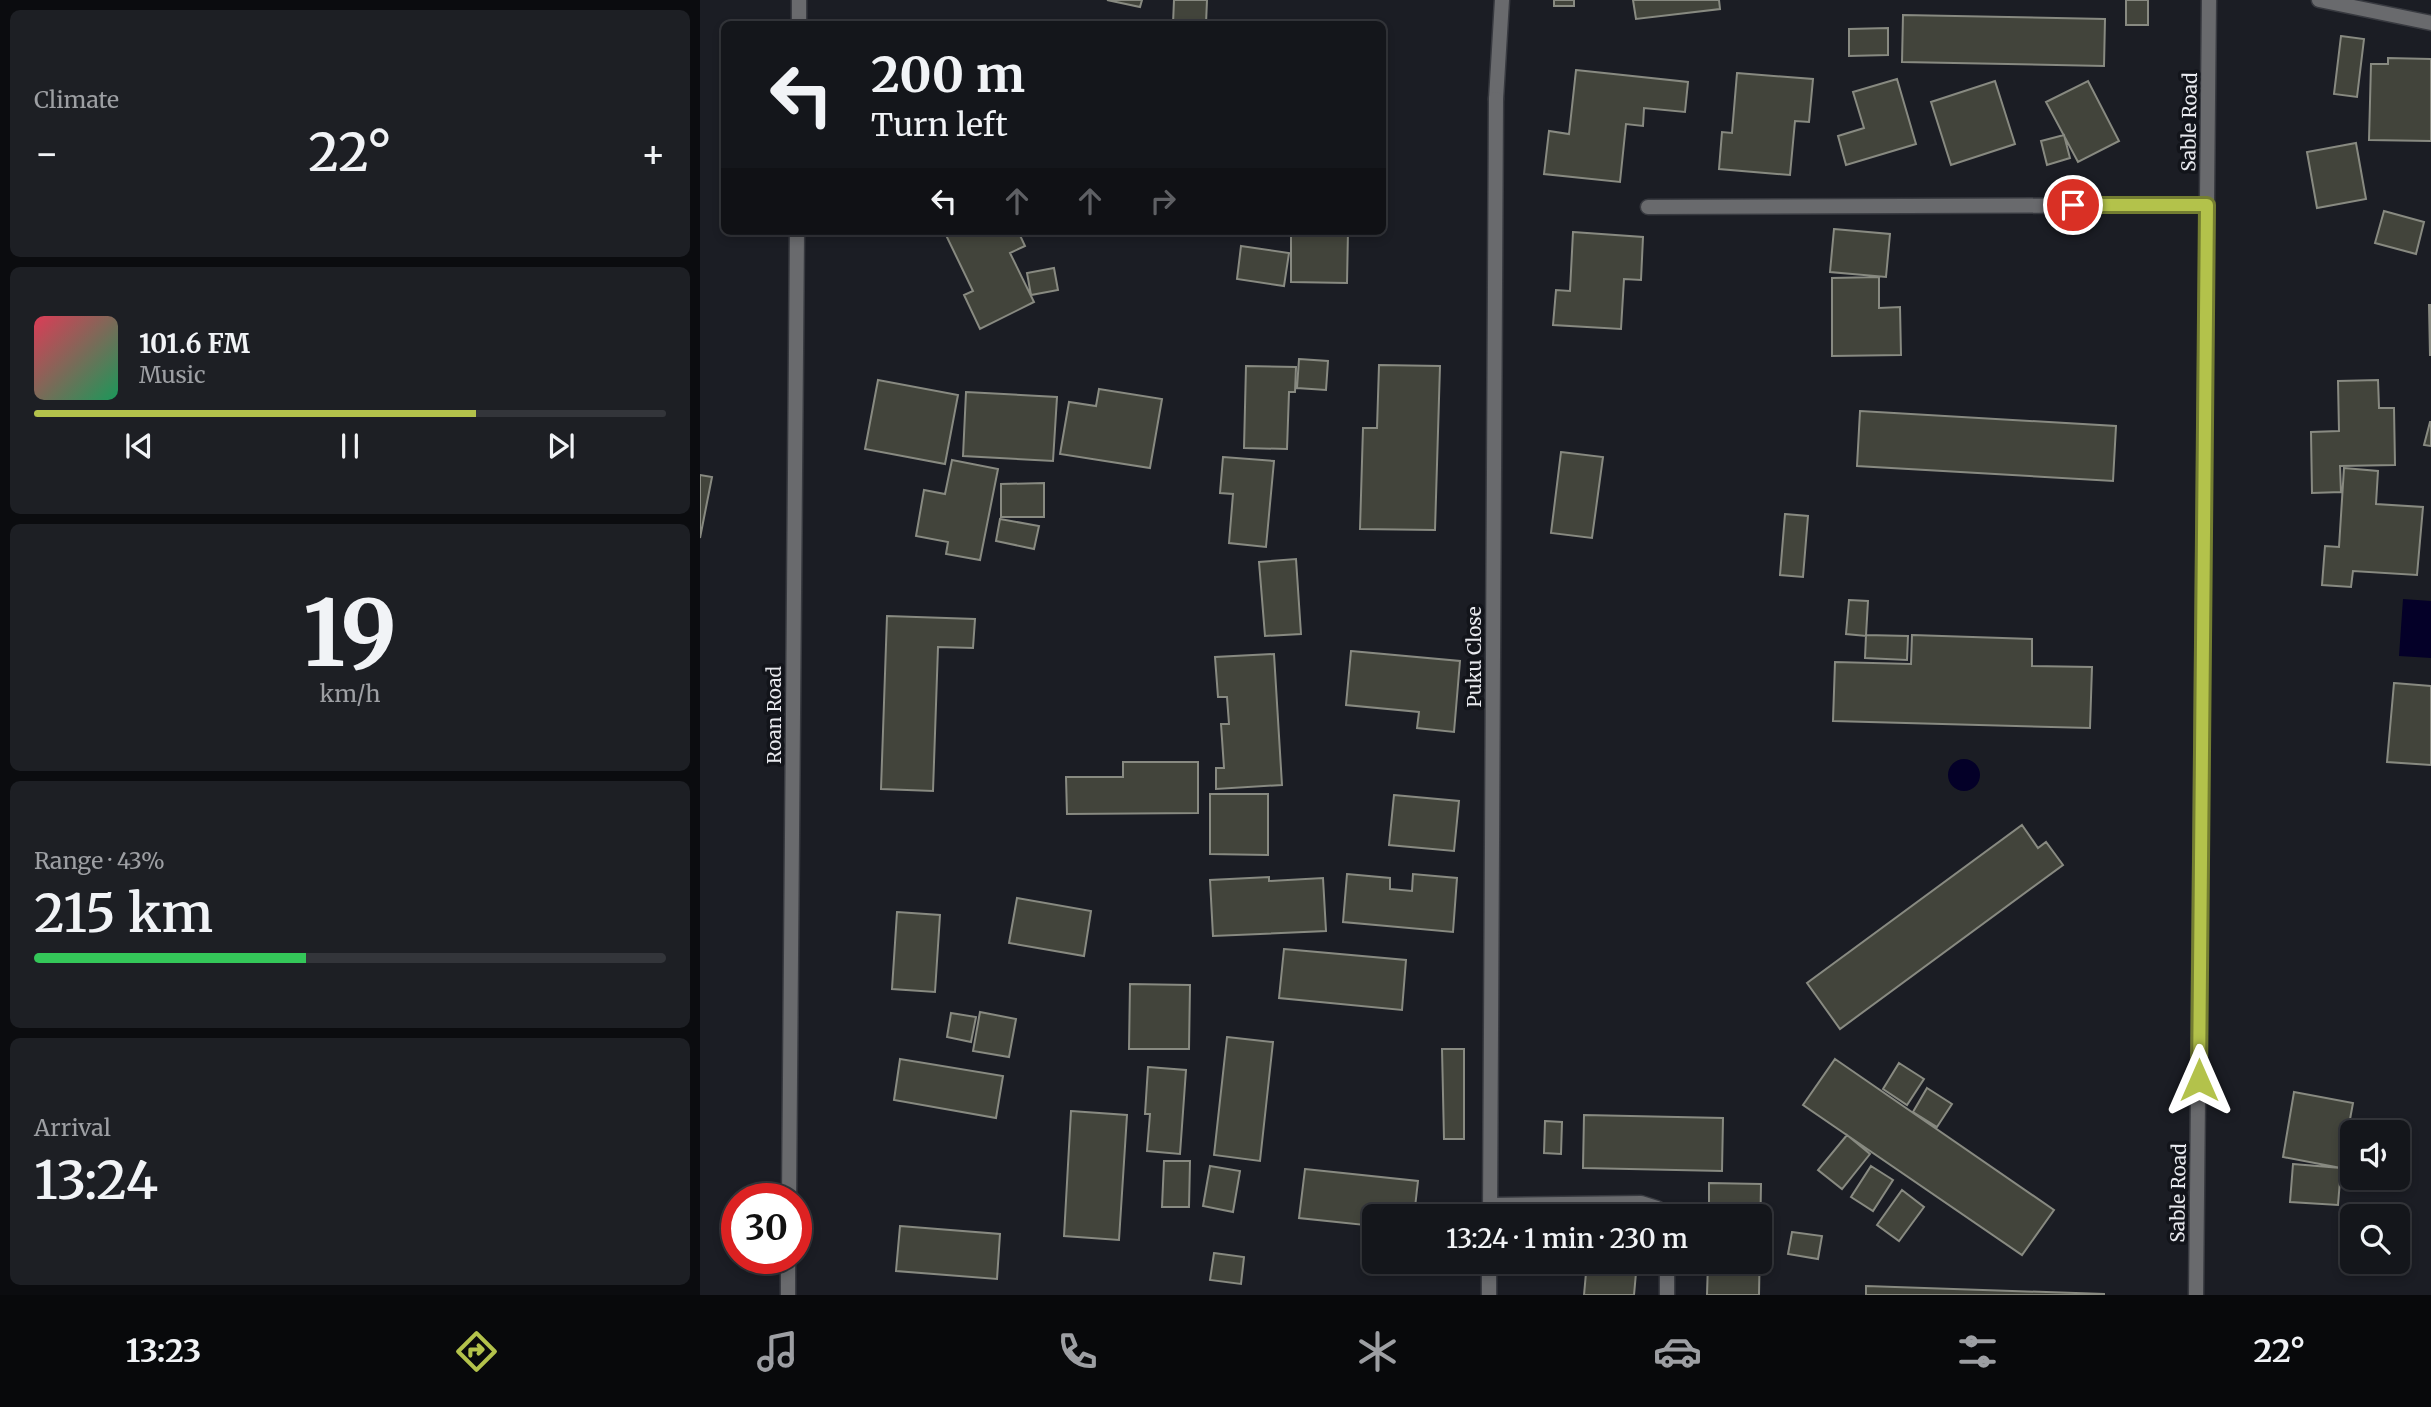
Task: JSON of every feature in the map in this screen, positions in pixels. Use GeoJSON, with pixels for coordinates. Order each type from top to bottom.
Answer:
{"type":"FeatureCollection","features":[{"type":"Feature","properties":{"kind":"street"},"geometry":{"type":"LineString","coordinates":[[799,0],[799,21]]}},
{"type":"Feature","properties":{"kind":"street","name":"Puku Close"},"geometry":{"type":"LineString","coordinates":[[1490,1204],[1496,99],[1502,0]]}},
{"type":"Feature","properties":{"kind":"street","name":"Sable Road"},"geometry":{"type":"LineString","coordinates":[[2196,1295],[2209,0]]}},
{"type":"Feature","properties":{"kind":"street"},"geometry":{"type":"LineString","coordinates":[[2319,0],[2431,23]]}},
{"type":"Feature","properties":{"kind":"street"},"geometry":{"type":"LineString","coordinates":[[1648,207],[2207,205]]}},
{"type":"Feature","properties":{"kind":"street","name":"Roan Road"},"geometry":{"type":"LineString","coordinates":[[789,1183],[797,235]]}},
{"type":"Feature","properties":{"kind":"street"},"geometry":{"type":"LineString","coordinates":[[1623,1204],[1645,1204]]}},
{"type":"Feature","properties":{"kind":"street"},"geometry":{"type":"LineString","coordinates":[[788,1274],[788,1295]]}},
{"type":"Feature","properties":{"kind":"street"},"geometry":{"type":"LineString","coordinates":[[1489,1274],[1489,1295]]}},
{"type":"Feature","properties":{"kind":"street"},"geometry":{"type":"LineString","coordinates":[[1667,1274],[1667,1295]]}},
{"type":"Feature","properties":{"kind":"shaded area"},"geometry":{"type":"Polygon","coordinates":[[[2403,599],[2431,601],[2431,658],[2399,656],[2403,599]]]}},
{"type":"Feature","properties":{"kind":"shaded area"},"geometry":{"type":"Polygon","coordinates":[[[1964,759],[1976,763],[1980,775],[1976,787],[1964,791],[1952,787],[1948,775],[1952,763],[1964,759]]]}},
{"type":"Feature","properties":{"kind":"building"},"geometry":{"type":"Polygon","coordinates":[[[1107,0],[1142,0],[1140,7],[1107,0]]]}},
{"type":"Feature","properties":{"kind":"building"},"geometry":{"type":"Polygon","coordinates":[[[1174,0],[1207,0],[1206,21],[1173,21],[1174,0]]]}},
{"type":"Feature","properties":{"kind":"building"},"geometry":{"type":"Polygon","coordinates":[[[1554,0],[1574,0],[1574,6],[1554,6],[1554,0]]]}},
{"type":"Feature","properties":{"kind":"building"},"geometry":{"type":"Polygon","coordinates":[[[1633,0],[1719,0],[1720,9],[1636,19],[1633,0]]]}},
{"type":"Feature","properties":{"kind":"building"},"geometry":{"type":"Polygon","coordinates":[[[2126,0],[2148,0],[2148,25],[2126,25],[2126,0]]]}},
{"type":"Feature","properties":{"kind":"building"},"geometry":{"type":"Polygon","coordinates":[[[1903,15],[2105,19],[2104,66],[1902,62],[1903,15]]]}},
{"type":"Feature","properties":{"kind":"building"},"geometry":{"type":"Polygon","coordinates":[[[1888,28],[1888,55],[1849,56],[1849,29],[1888,28]]]}},
{"type":"Feature","properties":{"kind":"building"},"geometry":{"type":"Polygon","coordinates":[[[2341,36],[2364,39],[2357,97],[2334,94],[2341,36]]]}},
{"type":"Feature","properties":{"kind":"building"},"geometry":{"type":"Polygon","coordinates":[[[2388,58],[2431,59],[2431,141],[2369,140],[2371,64],[2388,64],[2388,58]]]}},
{"type":"Feature","properties":{"kind":"building"},"geometry":{"type":"Polygon","coordinates":[[[1576,70],[1688,82],[1685,112],[1644,108],[1643,126],[1626,124],[1620,182],[1544,174],[1549,131],[1569,134],[1576,70]]]}},
{"type":"Feature","properties":{"kind":"building"},"geometry":{"type":"Polygon","coordinates":[[[1737,73],[1813,79],[1809,122],[1795,121],[1790,175],[1719,169],[1722,132],[1732,133],[1737,73]]]}},
{"type":"Feature","properties":{"kind":"building"},"geometry":{"type":"Polygon","coordinates":[[[1897,79],[1916,144],[1846,165],[1838,136],[1864,128],[1853,92],[1897,79]]]}},
{"type":"Feature","properties":{"kind":"building"},"geometry":{"type":"Polygon","coordinates":[[[1995,81],[2015,144],[1951,165],[1931,102],[1995,81]]]}},
{"type":"Feature","properties":{"kind":"building"},"geometry":{"type":"Polygon","coordinates":[[[2088,81],[2119,141],[2078,162],[2046,102],[2088,81]]]}},
{"type":"Feature","properties":{"kind":"building"},"geometry":{"type":"Polygon","coordinates":[[[2064,135],[2070,158],[2047,165],[2041,141],[2064,135]]]}},
{"type":"Feature","properties":{"kind":"building"},"geometry":{"type":"Polygon","coordinates":[[[2356,143],[2366,199],[2317,208],[2307,152],[2356,143]]]}},
{"type":"Feature","properties":{"kind":"building"},"geometry":{"type":"Polygon","coordinates":[[[2384,211],[2424,222],[2416,254],[2375,243],[2384,211]]]}},
{"type":"Feature","properties":{"kind":"building"},"geometry":{"type":"Polygon","coordinates":[[[1834,229],[1890,234],[1886,277],[1830,272],[1834,229]]]}},
{"type":"Feature","properties":{"kind":"building"},"geometry":{"type":"Polygon","coordinates":[[[1573,232],[1643,237],[1641,280],[1624,279],[1621,329],[1553,325],[1556,290],[1570,291],[1573,232]]]}},
{"type":"Feature","properties":{"kind":"building"},"geometry":{"type":"Polygon","coordinates":[[[946,235],[1020,235],[1025,246],[1010,253],[1034,302],[980,329],[964,295],[973,291],[946,235]]]}},
{"type":"Feature","properties":{"kind":"building"},"geometry":{"type":"Polygon","coordinates":[[[1291,235],[1348,235],[1347,283],[1291,282],[1291,235]]]}},
{"type":"Feature","properties":{"kind":"building"},"geometry":{"type":"Polygon","coordinates":[[[1241,246],[1289,253],[1284,286],[1237,279],[1241,246]]]}},
{"type":"Feature","properties":{"kind":"building"},"geometry":{"type":"Polygon","coordinates":[[[1054,268],[1058,290],[1031,295],[1027,273],[1054,268]]]}},
{"type":"Feature","properties":{"kind":"building"},"geometry":{"type":"Polygon","coordinates":[[[1879,277],[1879,308],[1900,307],[1901,355],[1832,356],[1832,278],[1879,277]]]}},
{"type":"Feature","properties":{"kind":"building"},"geometry":{"type":"Polygon","coordinates":[[[2431,305],[2431,355],[2430,355],[2431,305]]]}},
{"type":"Feature","properties":{"kind":"building"},"geometry":{"type":"Polygon","coordinates":[[[1299,359],[1328,361],[1326,390],[1297,388],[1299,359]]]}},
{"type":"Feature","properties":{"kind":"building"},"geometry":{"type":"Polygon","coordinates":[[[1379,365],[1440,366],[1435,530],[1360,529],[1363,428],[1377,428],[1379,365]]]}},
{"type":"Feature","properties":{"kind":"building"},"geometry":{"type":"Polygon","coordinates":[[[1246,366],[1296,367],[1295,392],[1289,392],[1287,449],[1244,448],[1246,366]]]}},
{"type":"Feature","properties":{"kind":"building"},"geometry":{"type":"Polygon","coordinates":[[[878,380],[958,395],[945,464],[865,449],[878,380]]]}},
{"type":"Feature","properties":{"kind":"building"},"geometry":{"type":"Polygon","coordinates":[[[2378,380],[2379,408],[2394,408],[2395,465],[2340,466],[2341,492],[2312,493],[2311,432],[2339,431],[2338,381],[2378,380]]]}},
{"type":"Feature","properties":{"kind":"building"},"geometry":{"type":"Polygon","coordinates":[[[1099,389],[1162,399],[1150,468],[1060,454],[1069,402],[1096,406],[1099,389]]]}},
{"type":"Feature","properties":{"kind":"building"},"geometry":{"type":"Polygon","coordinates":[[[966,392],[1057,397],[1053,461],[963,456],[966,392]]]}},
{"type":"Feature","properties":{"kind":"building"},"geometry":{"type":"Polygon","coordinates":[[[1860,411],[2116,426],[2113,481],[1857,466],[1860,411]]]}},
{"type":"Feature","properties":{"kind":"building"},"geometry":{"type":"Polygon","coordinates":[[[2431,422],[2431,446],[2424,445],[2431,422]]]}},
{"type":"Feature","properties":{"kind":"building"},"geometry":{"type":"Polygon","coordinates":[[[1561,452],[1603,457],[1592,538],[1551,533],[1561,452]]]}},
{"type":"Feature","properties":{"kind":"building"},"geometry":{"type":"Polygon","coordinates":[[[1223,457],[1274,461],[1266,547],[1229,543],[1233,494],[1220,493],[1223,457]]]}},
{"type":"Feature","properties":{"kind":"building"},"geometry":{"type":"Polygon","coordinates":[[[952,460],[998,469],[980,560],[946,554],[948,542],[916,536],[924,490],[945,494],[952,460]]]}},
{"type":"Feature","properties":{"kind":"building"},"geometry":{"type":"Polygon","coordinates":[[[2344,468],[2378,471],[2376,504],[2423,507],[2417,575],[2353,571],[2351,587],[2322,585],[2325,546],[2339,547],[2344,468]]]}},
{"type":"Feature","properties":{"kind":"building"},"geometry":{"type":"Polygon","coordinates":[[[700,475],[712,477],[700,538],[700,475]]]}},
{"type":"Feature","properties":{"kind":"building"},"geometry":{"type":"Polygon","coordinates":[[[1044,483],[1044,517],[1001,517],[1001,484],[1044,483]]]}},
{"type":"Feature","properties":{"kind":"building"},"geometry":{"type":"Polygon","coordinates":[[[1785,514],[1808,516],[1803,577],[1780,575],[1785,514]]]}},
{"type":"Feature","properties":{"kind":"building"},"geometry":{"type":"Polygon","coordinates":[[[1000,519],[1039,526],[1034,549],[996,541],[1000,519]]]}},
{"type":"Feature","properties":{"kind":"building"},"geometry":{"type":"Polygon","coordinates":[[[1296,559],[1301,634],[1265,636],[1259,562],[1296,559]]]}},
{"type":"Feature","properties":{"kind":"building"},"geometry":{"type":"Polygon","coordinates":[[[1849,600],[1868,601],[1866,636],[1846,634],[1849,600]]]}},
{"type":"Feature","properties":{"kind":"building"},"geometry":{"type":"Polygon","coordinates":[[[887,616],[975,619],[973,648],[938,647],[933,791],[881,789],[887,616]]]}},
{"type":"Feature","properties":{"kind":"building"},"geometry":{"type":"Polygon","coordinates":[[[1866,635],[1908,636],[1907,660],[1865,658],[1866,635]]]}},
{"type":"Feature","properties":{"kind":"building"},"geometry":{"type":"Polygon","coordinates":[[[1912,635],[2032,639],[2032,666],[2092,667],[2090,728],[1833,721],[1835,662],[1911,664],[1912,635]]]}},
{"type":"Feature","properties":{"kind":"building"},"geometry":{"type":"Polygon","coordinates":[[[1351,651],[1460,661],[1454,732],[1417,728],[1419,712],[1346,705],[1351,651]]]}},
{"type":"Feature","properties":{"kind":"building"},"geometry":{"type":"Polygon","coordinates":[[[1274,654],[1282,785],[1216,789],[1216,768],[1224,768],[1221,724],[1229,724],[1227,697],[1218,697],[1215,657],[1274,654]]]}},
{"type":"Feature","properties":{"kind":"building"},"geometry":{"type":"Polygon","coordinates":[[[2394,683],[2431,686],[2431,765],[2387,762],[2394,683]]]}},
{"type":"Feature","properties":{"kind":"building"},"geometry":{"type":"Polygon","coordinates":[[[1123,762],[1198,762],[1198,813],[1067,814],[1066,777],[1123,777],[1123,762]]]}},
{"type":"Feature","properties":{"kind":"building"},"geometry":{"type":"Polygon","coordinates":[[[1210,794],[1268,794],[1268,855],[1210,854],[1210,794]]]}},
{"type":"Feature","properties":{"kind":"building"},"geometry":{"type":"Polygon","coordinates":[[[1394,795],[1459,801],[1454,851],[1389,845],[1394,795]]]}},
{"type":"Feature","properties":{"kind":"building"},"geometry":{"type":"Polygon","coordinates":[[[2022,825],[2038,848],[2046,842],[2063,865],[1840,1029],[1807,983],[2022,825]]]}},
{"type":"Feature","properties":{"kind":"building"},"geometry":{"type":"Polygon","coordinates":[[[1347,874],[1390,878],[1390,889],[1412,891],[1413,874],[1457,878],[1453,932],[1343,922],[1347,874]]]}},
{"type":"Feature","properties":{"kind":"building"},"geometry":{"type":"Polygon","coordinates":[[[1269,877],[1269,881],[1323,878],[1326,931],[1213,936],[1210,880],[1269,877]]]}},
{"type":"Feature","properties":{"kind":"building"},"geometry":{"type":"Polygon","coordinates":[[[1017,898],[1091,911],[1084,956],[1009,943],[1017,898]]]}},
{"type":"Feature","properties":{"kind":"building"},"geometry":{"type":"Polygon","coordinates":[[[897,912],[940,915],[935,992],[892,989],[897,912]]]}},
{"type":"Feature","properties":{"kind":"building"},"geometry":{"type":"Polygon","coordinates":[[[1284,949],[1406,960],[1402,1010],[1279,998],[1284,949]]]}},
{"type":"Feature","properties":{"kind":"building"},"geometry":{"type":"Polygon","coordinates":[[[1130,984],[1190,985],[1189,1049],[1129,1049],[1130,984]]]}},
{"type":"Feature","properties":{"kind":"building"},"geometry":{"type":"Polygon","coordinates":[[[980,1012],[1016,1019],[1009,1057],[973,1051],[980,1012]]]}},
{"type":"Feature","properties":{"kind":"building"},"geometry":{"type":"Polygon","coordinates":[[[951,1013],[976,1017],[971,1042],[947,1037],[951,1013]]]}},
{"type":"Feature","properties":{"kind":"building"},"geometry":{"type":"Polygon","coordinates":[[[1227,1037],[1273,1042],[1260,1161],[1214,1155],[1227,1037]]]}},
{"type":"Feature","properties":{"kind":"building"},"geometry":{"type":"Polygon","coordinates":[[[1442,1049],[1464,1049],[1464,1139],[1444,1139],[1442,1049]]]}},
{"type":"Feature","properties":{"kind":"building"},"geometry":{"type":"Polygon","coordinates":[[[900,1059],[1003,1076],[996,1118],[894,1100],[900,1059]]]}},
{"type":"Feature","properties":{"kind":"building"},"geometry":{"type":"Polygon","coordinates":[[[1835,1059],[2054,1210],[2022,1255],[1803,1105],[1835,1059]]]}},
{"type":"Feature","properties":{"kind":"building"},"geometry":{"type":"Polygon","coordinates":[[[1899,1063],[1924,1079],[1907,1105],[1883,1089],[1899,1063]]]}},
{"type":"Feature","properties":{"kind":"building"},"geometry":{"type":"Polygon","coordinates":[[[1148,1067],[1186,1070],[1180,1154],[1147,1151],[1150,1114],[1145,1114],[1148,1067]]]}},
{"type":"Feature","properties":{"kind":"building"},"geometry":{"type":"Polygon","coordinates":[[[1927,1088],[1952,1104],[1937,1127],[1913,1112],[1927,1088]]]}},
{"type":"Feature","properties":{"kind":"building"},"geometry":{"type":"Polygon","coordinates":[[[2294,1092],[2353,1103],[2350,1120],[2340,1120],[2340,1168],[2283,1157],[2294,1092]]]}},
{"type":"Feature","properties":{"kind":"building"},"geometry":{"type":"Polygon","coordinates":[[[1071,1111],[1127,1115],[1119,1240],[1064,1236],[1071,1111]]]}},
{"type":"Feature","properties":{"kind":"building"},"geometry":{"type":"Polygon","coordinates":[[[1584,1115],[1723,1118],[1722,1171],[1583,1168],[1584,1115]]]}},
{"type":"Feature","properties":{"kind":"building"},"geometry":{"type":"Polygon","coordinates":[[[1545,1121],[1562,1122],[1561,1154],[1544,1153],[1545,1121]]]}},
{"type":"Feature","properties":{"kind":"building"},"geometry":{"type":"Polygon","coordinates":[[[1847,1135],[1870,1154],[1842,1189],[1818,1170],[1847,1135]]]}},
{"type":"Feature","properties":{"kind":"building"},"geometry":{"type":"Polygon","coordinates":[[[1164,1161],[1190,1161],[1189,1207],[1162,1207],[1164,1161]]]}},
{"type":"Feature","properties":{"kind":"building"},"geometry":{"type":"Polygon","coordinates":[[[2293,1164],[2340,1168],[2338,1205],[2290,1202],[2293,1164]]]}},
{"type":"Feature","properties":{"kind":"building"},"geometry":{"type":"Polygon","coordinates":[[[1210,1166],[1240,1171],[1233,1212],[1203,1206],[1210,1166]]]}},
{"type":"Feature","properties":{"kind":"building"},"geometry":{"type":"Polygon","coordinates":[[[1871,1166],[1893,1180],[1873,1211],[1851,1197],[1871,1166]]]}},
{"type":"Feature","properties":{"kind":"building"},"geometry":{"type":"Polygon","coordinates":[[[1305,1169],[1418,1181],[1415,1204],[1362,1204],[1362,1225],[1299,1218],[1305,1169]]]}},
{"type":"Feature","properties":{"kind":"building"},"geometry":{"type":"Polygon","coordinates":[[[1709,1183],[1761,1184],[1761,1204],[1709,1204],[1709,1183]]]}},
{"type":"Feature","properties":{"kind":"building"},"geometry":{"type":"Polygon","coordinates":[[[1902,1190],[1924,1207],[1899,1241],[1877,1225],[1902,1190]]]}},
{"type":"Feature","properties":{"kind":"building"},"geometry":{"type":"Polygon","coordinates":[[[900,1226],[1000,1234],[997,1279],[896,1271],[900,1226]]]}},
{"type":"Feature","properties":{"kind":"building"},"geometry":{"type":"Polygon","coordinates":[[[1792,1232],[1822,1236],[1818,1259],[1788,1254],[1792,1232]]]}},
{"type":"Feature","properties":{"kind":"building"},"geometry":{"type":"Polygon","coordinates":[[[1214,1253],[1244,1257],[1241,1284],[1210,1280],[1214,1253]]]}},
{"type":"Feature","properties":{"kind":"building"},"geometry":{"type":"Polygon","coordinates":[[[1586,1274],[1636,1274],[1634,1295],[1584,1295],[1586,1274]]]}},
{"type":"Feature","properties":{"kind":"building"},"geometry":{"type":"Polygon","coordinates":[[[1708,1274],[1759,1274],[1759,1295],[1707,1295],[1708,1274]]]}},
{"type":"Feature","properties":{"kind":"building"},"geometry":{"type":"Polygon","coordinates":[[[1866,1286],[2104,1294],[2104,1295],[1866,1295],[1866,1286]]]}},
{"type":"Feature","properties":{"kind":"route"},"geometry":{"type":"LineString","coordinates":[[2073,205],[2207,205],[2199,1080]]}}]}
